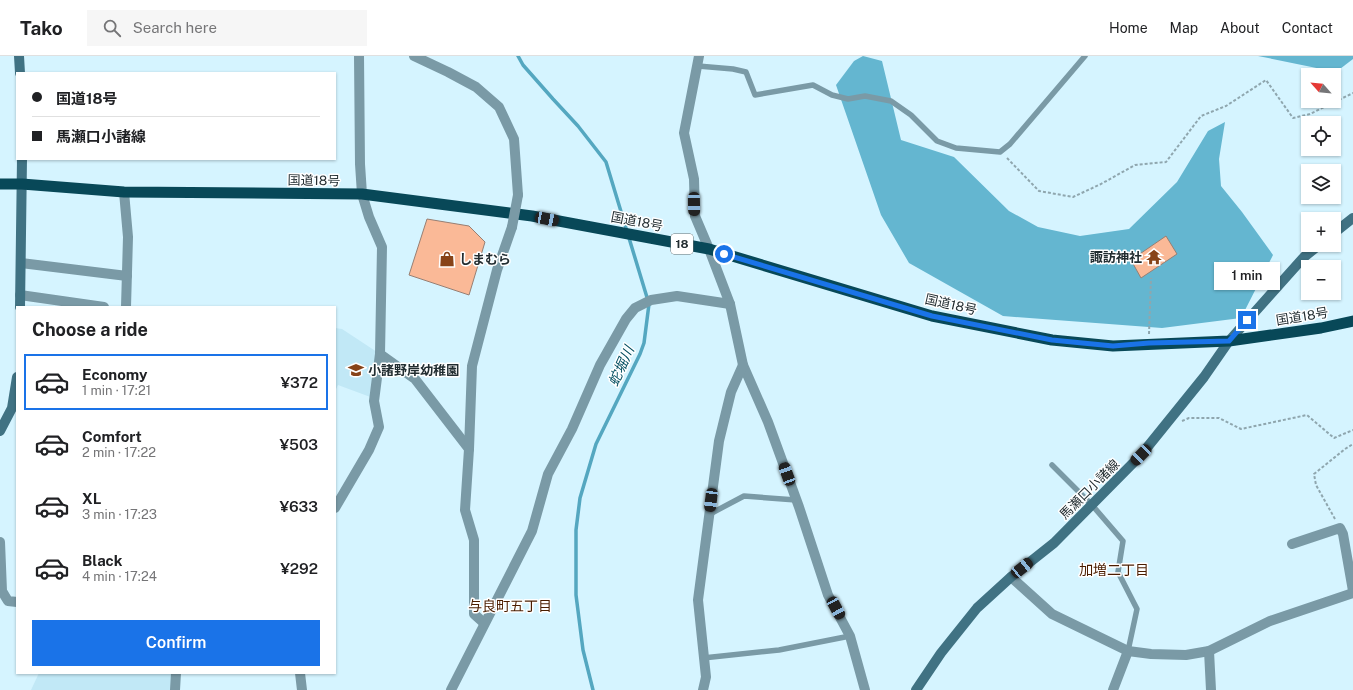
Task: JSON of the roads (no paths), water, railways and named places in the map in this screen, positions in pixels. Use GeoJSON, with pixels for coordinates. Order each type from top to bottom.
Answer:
{"type":"FeatureCollection","features":[{"type":"Feature","properties":{"kind":"highway","name":"国道18号"},"geometry":{"type":"LineString","coordinates":[[0,184],[22,184],[124,192],[362,194],[532,216],[709,249],[940,317],[1052,340],[1113,346],[1149,343],[1229,341],[1321,328],[1353,321]]}},
{"type":"Feature","properties":{"kind":"main road"},"geometry":{"type":"LineString","coordinates":[[19,56],[20,72]]}},
{"type":"Feature","properties":{"kind":"main road"},"geometry":{"type":"LineString","coordinates":[[20,306],[22,160]]}},
{"type":"Feature","properties":{"kind":"main road"},"geometry":{"type":"LineString","coordinates":[[1341,227],[1353,218]]}},
{"type":"Feature","properties":{"kind":"main road","name":"馬瀬口小諸線"},"geometry":{"type":"LineString","coordinates":[[916,690],[941,653],[977,608],[1011,577],[1054,543],[1141,455],[1204,377],[1229,341],[1304,257],[1310,252]]}},
{"type":"Feature","properties":{"kind":"main road"},"geometry":{"type":"LineString","coordinates":[[0,431],[12,408],[16,383]]}},
{"type":"Feature","properties":{"kind":"street"},"geometry":{"type":"LineString","coordinates":[[336,506],[369,450],[379,427],[374,401],[380,354],[382,246],[369,217],[362,194],[360,164],[359,56]]}},
{"type":"Feature","properties":{"kind":"street"},"geometry":{"type":"LineString","coordinates":[[414,56],[476,87],[499,107],[514,139],[518,195],[512,227],[497,270],[472,366],[465,510],[474,540],[474,614],[484,623]]}},
{"type":"Feature","properties":{"kind":"street"},"geometry":{"type":"LineString","coordinates":[[698,61],[684,133],[694,179],[695,216],[730,304],[743,365],[768,422],[828,595],[850,636],[865,690]]}},
{"type":"Feature","properties":{"kind":"street"},"geometry":{"type":"LineString","coordinates":[[124,192],[128,238],[126,306]]}},
{"type":"Feature","properties":{"kind":"street"},"geometry":{"type":"LineString","coordinates":[[21,263],[128,276]]}},
{"type":"Feature","properties":{"kind":"street"},"geometry":{"type":"LineString","coordinates":[[20,295],[97,306]]}},
{"type":"Feature","properties":{"kind":"street"},"geometry":{"type":"LineString","coordinates":[[451,690],[532,531],[548,474],[572,429],[600,365],[626,319],[635,308],[651,300],[670,297],[677,296],[730,304]]}},
{"type":"Feature","properties":{"kind":"street"},"geometry":{"type":"LineString","coordinates":[[380,354],[415,379],[469,449]]}},
{"type":"Feature","properties":{"kind":"street"},"geometry":{"type":"LineString","coordinates":[[703,690],[706,676],[698,600],[719,441],[731,392],[743,365]]}},
{"type":"Feature","properties":{"kind":"street"},"geometry":{"type":"LineString","coordinates":[[1011,577],[1052,614],[1128,650],[1151,654],[1186,655],[1209,651],[1270,621],[1353,592],[1343,534],[1340,528],[1292,544]]}},
{"type":"Feature","properties":{"kind":"street"},"geometry":{"type":"LineString","coordinates":[[0,542],[2,591],[8,601]]}},
{"type":"Feature","properties":{"kind":"street"},"geometry":{"type":"LineString","coordinates":[[1113,690],[1128,650]]}},
{"type":"Feature","properties":{"kind":"street"},"geometry":{"type":"LineString","coordinates":[[1209,651],[1211,690]]}},
{"type":"Feature","properties":{"kind":"street"},"geometry":{"type":"LineString","coordinates":[[175,690],[176,674]]}},
{"type":"Feature","properties":{"kind":"street"},"geometry":{"type":"LineString","coordinates":[[300,674],[302,690]]}},
{"type":"Feature","properties":{"kind":"lane"},"geometry":{"type":"LineString","coordinates":[[698,61],[746,72],[755,94],[812,85],[832,95],[848,99],[865,96],[891,101],[911,116],[937,141],[956,148],[1000,152],[1010,144],[1085,56]]}},
{"type":"Feature","properties":{"kind":"lane"},"geometry":{"type":"LineString","coordinates":[[1052,465],[1092,505],[1123,541],[1118,572],[1136,609],[1128,650]]}},
{"type":"Feature","properties":{"kind":"lane"},"geometry":{"type":"LineString","coordinates":[[709,514],[744,496],[796,500]]}},
{"type":"Feature","properties":{"kind":"lane"},"geometry":{"type":"LineString","coordinates":[[703,658],[779,650],[850,636]]}},
{"type":"Feature","properties":{"kind":"waterway","name":"蛇堀川"},"geometry":{"type":"LineString","coordinates":[[518,56],[523,65],[578,126],[606,162],[649,304],[644,343],[596,444],[580,498],[576,530],[576,595],[583,650],[593,690]]}},
{"type":"Feature","properties":{"kind":"place","name":"諏訪神社"},"geometry":{"type":"Point","coordinates":[1154,257]}},
{"type":"Feature","properties":{"kind":"place","name":"しまむら"},"geometry":{"type":"Point","coordinates":[447,259]}},
{"type":"Feature","properties":{"kind":"place","name":"小諸野岸幼稚園"},"geometry":{"type":"Point","coordinates":[356,370]}},
{"type":"Feature","properties":{"kind":"district","name":"加増二丁目"},"geometry":{"type":"Point","coordinates":[1114,570]}},
{"type":"Feature","properties":{"kind":"district","name":"与良町五丁目"},"geometry":{"type":"Point","coordinates":[510,606]}}]}
